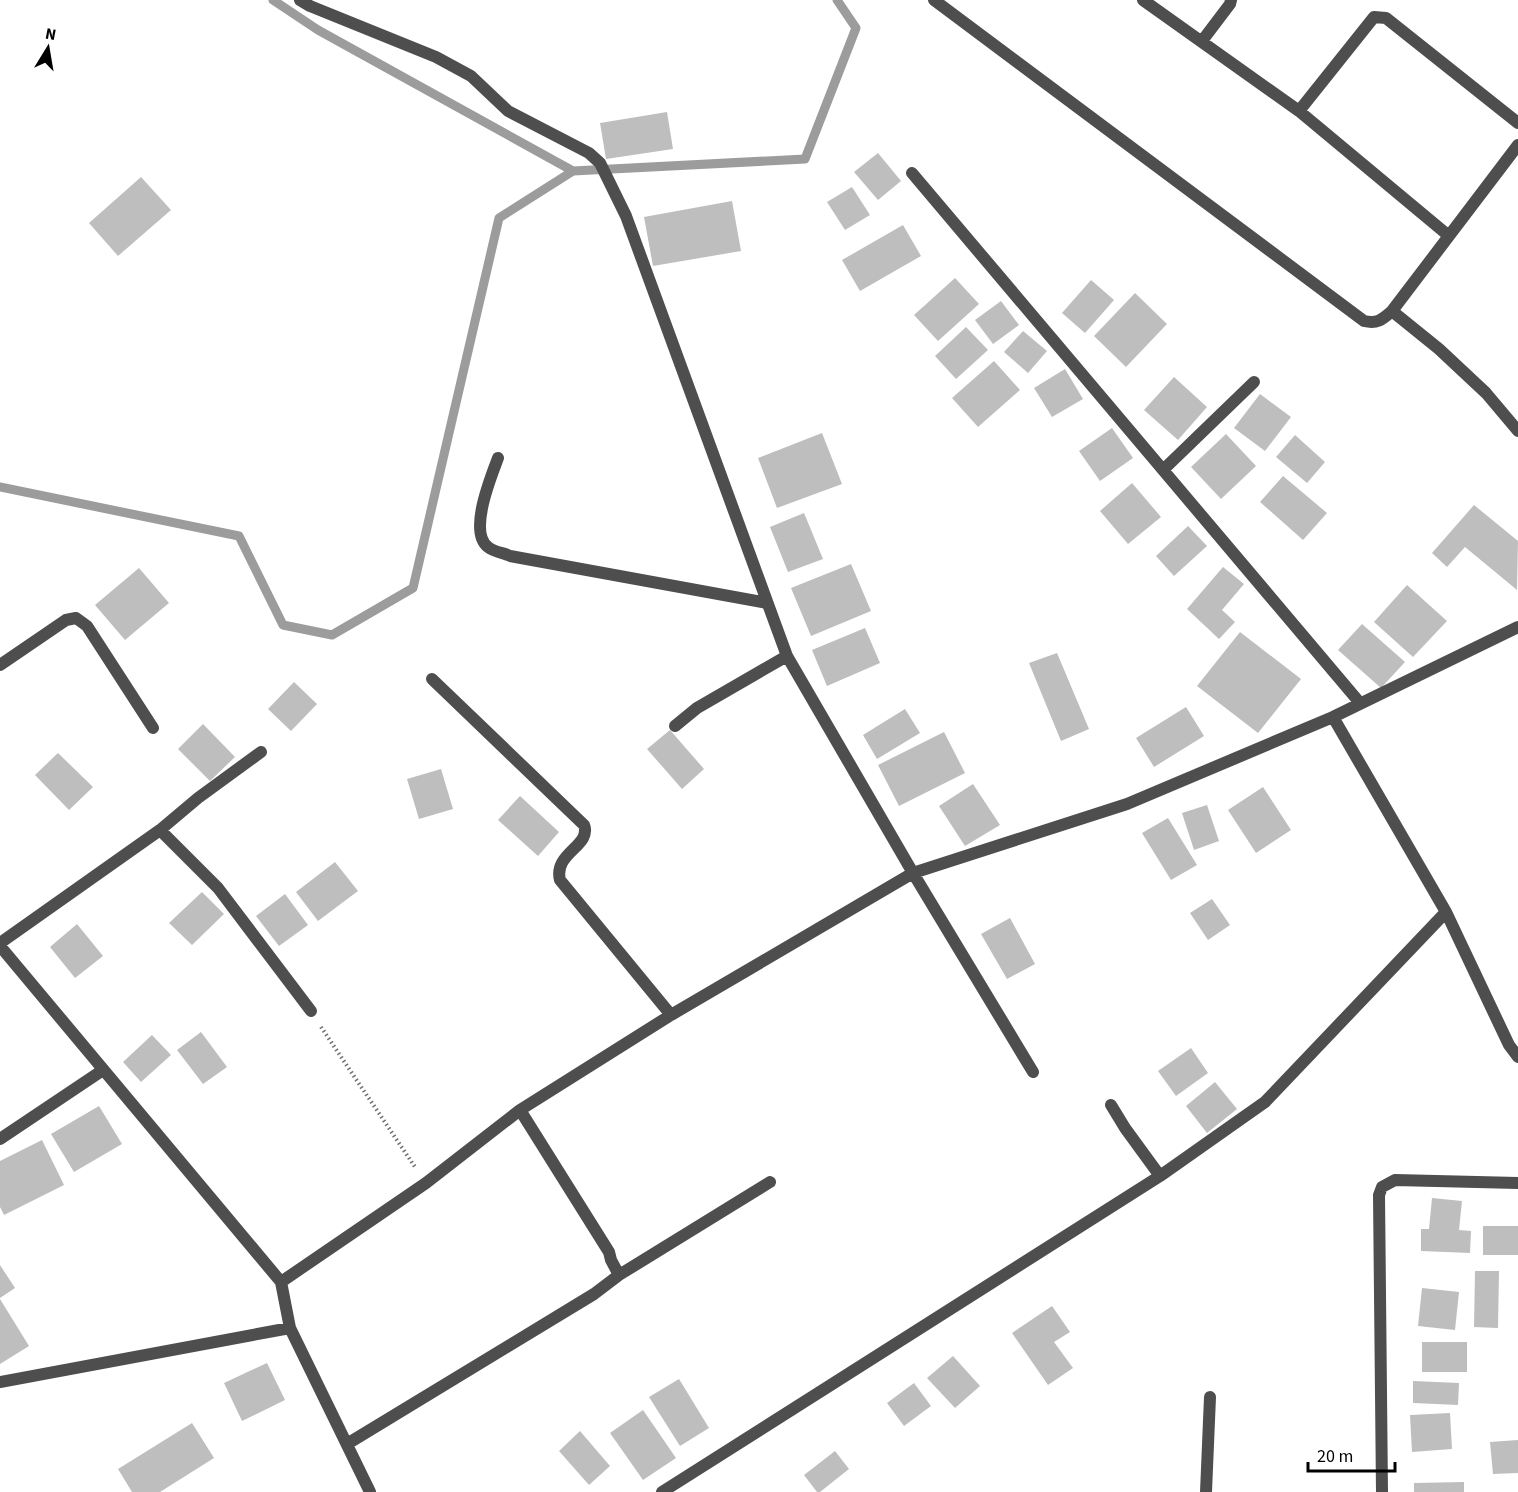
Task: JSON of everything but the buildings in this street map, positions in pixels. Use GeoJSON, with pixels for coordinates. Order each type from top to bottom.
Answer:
{"type":"FeatureCollection","features":[{"type":"Feature","properties":{"kind":"street"},"geometry":{"type":"LineString","coordinates":[[300,0],[435,57],[471,76],[508,111],[589,153],[600,163],[626,216],[787,656],[913,873],[1033,1072]]}},
{"type":"Feature","properties":{"kind":"street"},"geometry":{"type":"LineString","coordinates":[[934,0],[1364,321],[1373,323],[1382,320],[1392,311],[1518,145]]}},
{"type":"Feature","properties":{"kind":"street"},"geometry":{"type":"LineString","coordinates":[[1143,0],[1299,111],[1449,236]]}},
{"type":"Feature","properties":{"kind":"street"},"geometry":{"type":"LineString","coordinates":[[1202,41],[1231,0]]}},
{"type":"Feature","properties":{"kind":"street"},"geometry":{"type":"LineString","coordinates":[[1299,111],[1374,17],[1386,18],[1518,123]]}},
{"type":"Feature","properties":{"kind":"street"},"geometry":{"type":"LineString","coordinates":[[912,173],[1360,703]]}},
{"type":"Feature","properties":{"kind":"street"},"geometry":{"type":"LineString","coordinates":[[1392,311],[1439,349],[1486,393],[1518,431]]}},
{"type":"Feature","properties":{"kind":"street"},"geometry":{"type":"LineString","coordinates":[[1164,469],[1254,382]]}},
{"type":"Feature","properties":{"kind":"street"},"geometry":{"type":"LineString","coordinates":[[498,458],[486,494],[480,524],[483,542],[489,548],[510,556],[767,603]]}},
{"type":"Feature","properties":{"kind":"street"},"geometry":{"type":"LineString","coordinates":[[0,666],[66,621],[75,618],[87,626],[153,728]]}},
{"type":"Feature","properties":{"kind":"street"},"geometry":{"type":"LineString","coordinates":[[281,1282],[426,1183],[520,1110],[671,1015],[913,873],[1127,804],[1333,717],[1518,627]]}},
{"type":"Feature","properties":{"kind":"street"},"geometry":{"type":"LineString","coordinates":[[675,726],[697,708],[787,656]]}},
{"type":"Feature","properties":{"kind":"street"},"geometry":{"type":"LineString","coordinates":[[432,679],[584,825],[586,829],[583,838],[560,863],[558,872],[560,880],[671,1015]]}},
{"type":"Feature","properties":{"kind":"street"},"geometry":{"type":"LineString","coordinates":[[1333,717],[1446,912],[1509,1045],[1518,1057]]}},
{"type":"Feature","properties":{"kind":"street"},"geometry":{"type":"LineString","coordinates":[[261,752],[198,798],[160,830],[0,944],[281,1282],[290,1328],[370,1492]]}},
{"type":"Feature","properties":{"kind":"street"},"geometry":{"type":"LineString","coordinates":[[160,830],[218,888],[311,1011]]}},
{"type":"Feature","properties":{"kind":"street"},"geometry":{"type":"LineString","coordinates":[[662,1492],[1160,1176],[1265,1102],[1446,912]]}},
{"type":"Feature","properties":{"kind":"street"},"geometry":{"type":"LineString","coordinates":[[0,1139],[103,1070]]}},
{"type":"Feature","properties":{"kind":"street"},"geometry":{"type":"LineString","coordinates":[[1111,1105],[1160,1176]]}},
{"type":"Feature","properties":{"kind":"street"},"geometry":{"type":"LineString","coordinates":[[520,1110],[609,1252],[610,1260],[620,1275]]}},
{"type":"Feature","properties":{"kind":"street"},"geometry":{"type":"LineString","coordinates":[[1382,1492],[1379,1195],[1382,1188],[1395,1180],[1518,1183]]}},
{"type":"Feature","properties":{"kind":"street"},"geometry":{"type":"LineString","coordinates":[[347,1444],[594,1294],[620,1275],[770,1182]]}},
{"type":"Feature","properties":{"kind":"street"},"geometry":{"type":"LineString","coordinates":[[0,1382],[290,1328]]}},
{"type":"Feature","properties":{"kind":"street"},"geometry":{"type":"LineString","coordinates":[[1206,1492],[1210,1397]]}},
{"type":"Feature","properties":{"kind":"path"},"geometry":{"type":"LineString","coordinates":[[311,1011],[426,1183]]}},
{"type":"Feature","properties":{"kind":"waterway"},"geometry":{"type":"LineString","coordinates":[[273,0],[318,30],[573,171]]}},
{"type":"Feature","properties":{"kind":"waterway"},"geometry":{"type":"LineString","coordinates":[[0,487],[239,536],[283,625],[332,635],[413,588],[499,218],[573,171],[805,159],[856,28],[837,0]]}}]}
